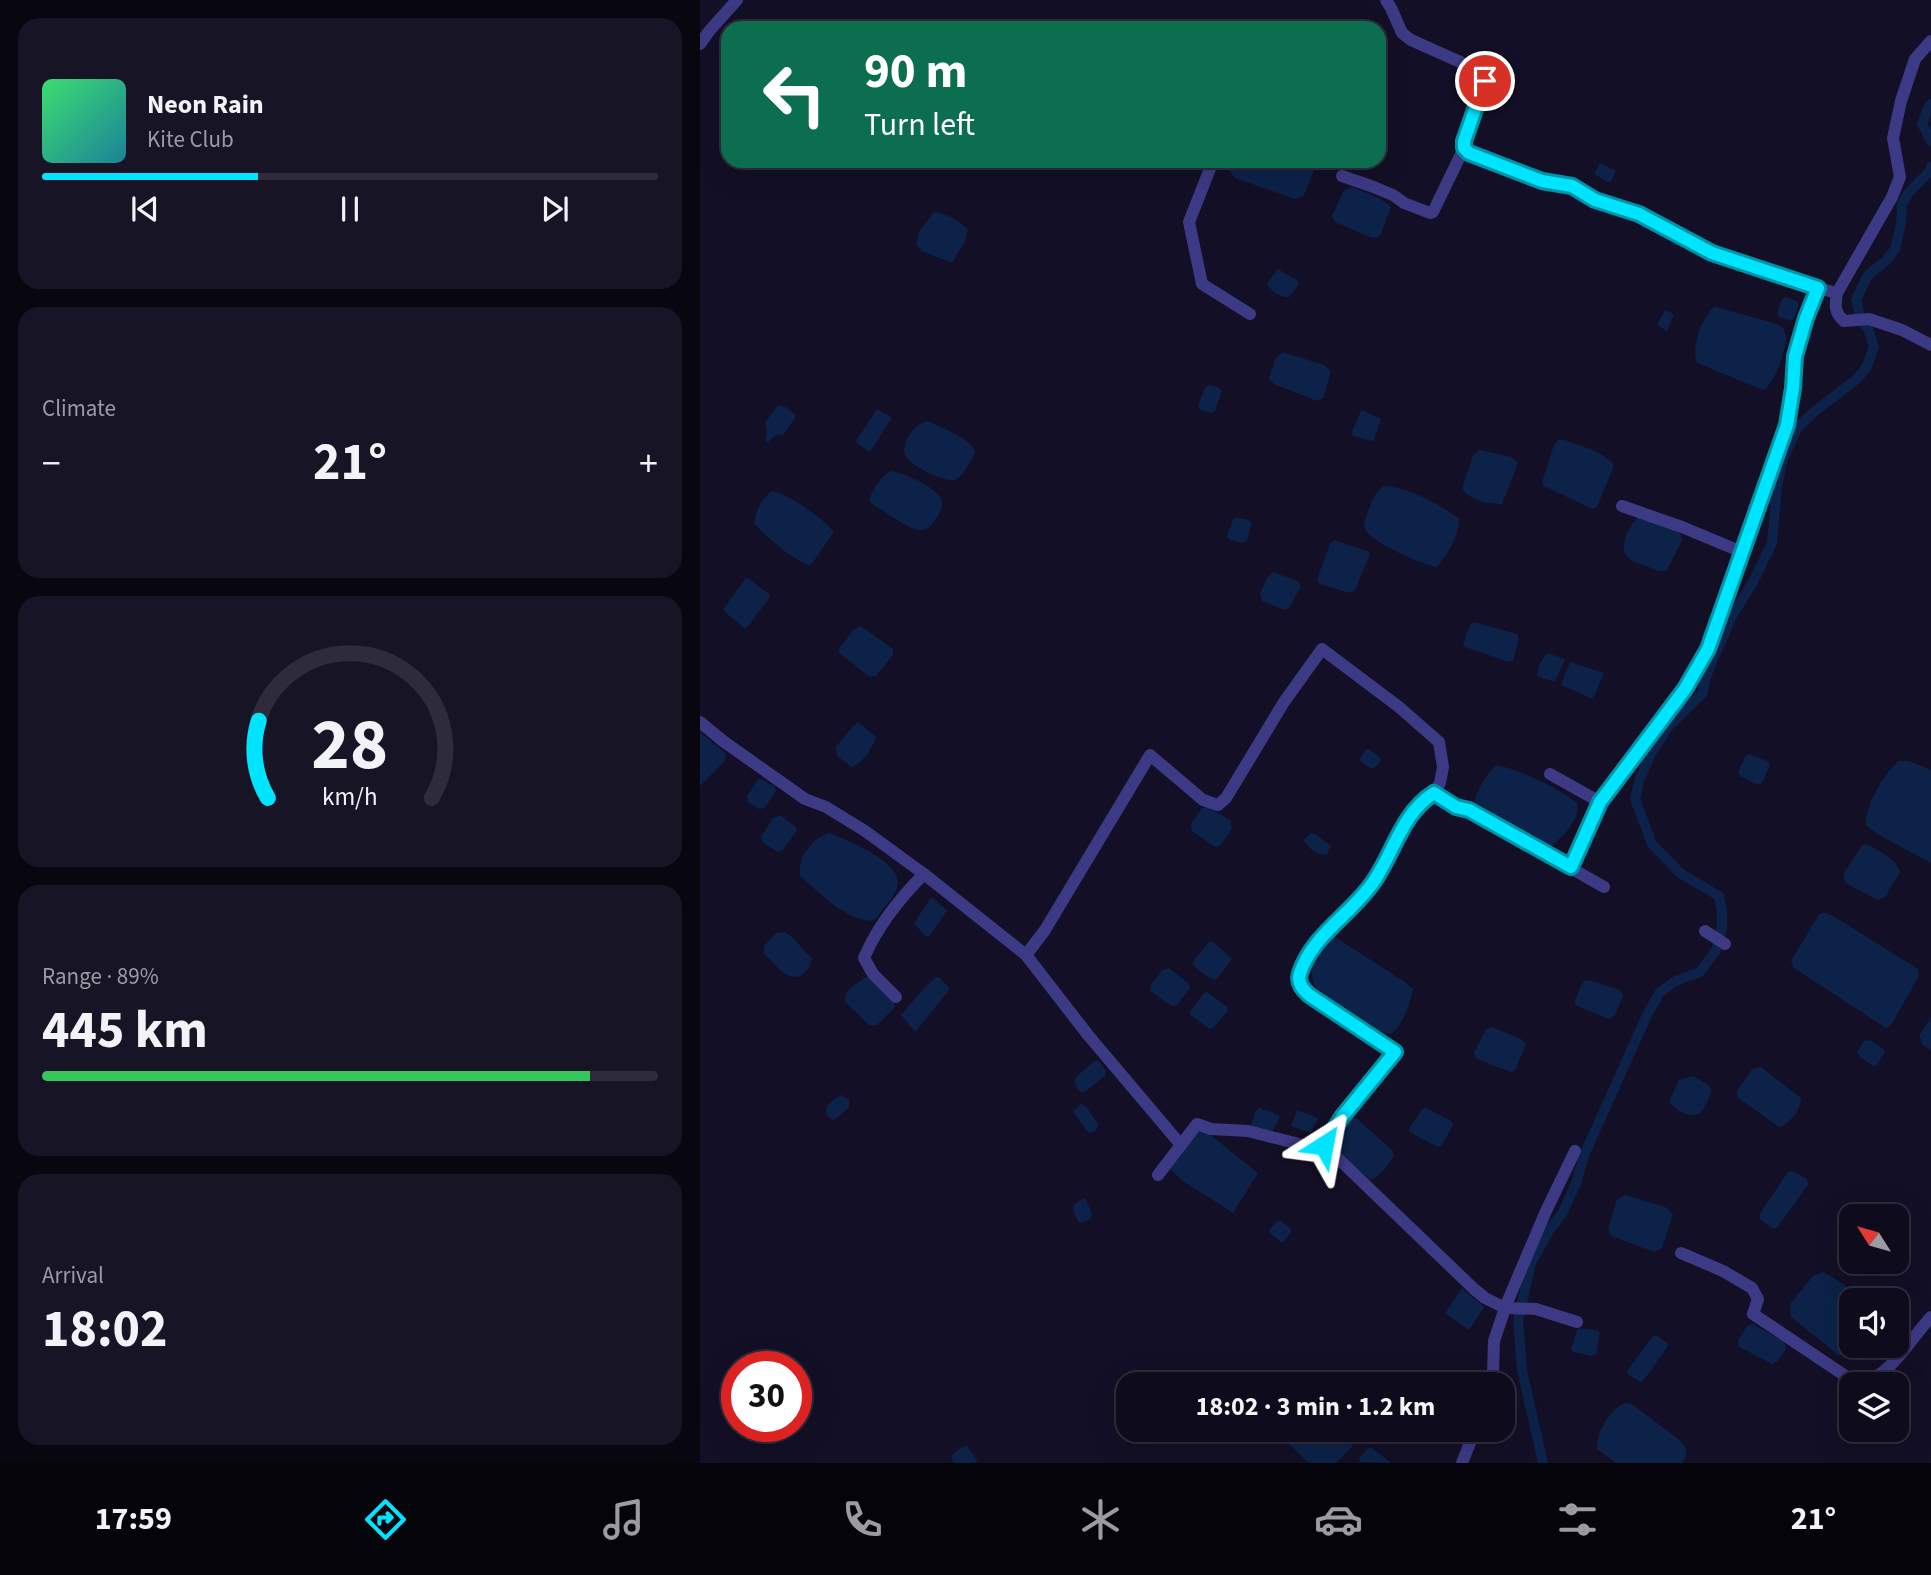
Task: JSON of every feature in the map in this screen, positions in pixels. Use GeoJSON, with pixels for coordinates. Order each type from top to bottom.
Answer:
{"type":"FeatureCollection","features":[{"type":"Feature","properties":{"kind":"street"},"geometry":{"type":"LineString","coordinates":[[700,44],[737,0]]}},
{"type":"Feature","properties":{"kind":"street"},"geometry":{"type":"LineString","coordinates":[[1342,176],[1393,195],[1404,203],[1433,212],[1464,148],[1467,131],[1484,86],[1483,75],[1476,69],[1411,40],[1402,33],[1386,0]]}},
{"type":"Feature","properties":{"kind":"street"},"geometry":{"type":"LineString","coordinates":[[1931,41],[1915,60],[1901,101],[1893,138],[1900,177],[1892,197],[1837,293],[1835,304],[1836,314],[1843,321],[1869,318],[1902,330],[1931,345]]}},
{"type":"Feature","properties":{"kind":"street"},"geometry":{"type":"LineString","coordinates":[[1464,148],[1478,157],[1542,181],[1572,186],[1595,200],[1639,214],[1712,253],[1837,293]]}},
{"type":"Feature","properties":{"kind":"street"},"geometry":{"type":"LineString","coordinates":[[1210,168],[1188,222],[1202,284],[1250,314]]}},
{"type":"Feature","properties":{"kind":"street"},"geometry":{"type":"LineString","coordinates":[[1571,867],[1600,802],[1685,689],[1708,649],[1787,425],[1795,356],[1818,288]]}},
{"type":"Feature","properties":{"kind":"street"},"geometry":{"type":"LineString","coordinates":[[1622,506],[1742,552]]}},
{"type":"Feature","properties":{"kind":"street"},"geometry":{"type":"LineString","coordinates":[[1026,955],[1051,919],[1150,755],[1203,800],[1218,805],[1226,799],[1284,702],[1322,649],[1439,741],[1443,767],[1440,783],[1434,793],[1426,798],[1400,830],[1373,882],[1354,906],[1313,946],[1298,975],[1301,988],[1309,995],[1395,1052],[1342,1117],[1324,1145]]}},
{"type":"Feature","properties":{"kind":"street"},"geometry":{"type":"LineString","coordinates":[[700,722],[804,799],[826,807],[865,831],[1026,955],[1088,1035],[1181,1145]]}},
{"type":"Feature","properties":{"kind":"street"},"geometry":{"type":"LineString","coordinates":[[1549,774],[1600,802]]}},
{"type":"Feature","properties":{"kind":"street"},"geometry":{"type":"LineString","coordinates":[[1434,793],[1604,887]]}},
{"type":"Feature","properties":{"kind":"street"},"geometry":{"type":"LineString","coordinates":[[896,997],[873,974],[863,958],[880,925],[924,874]]}},
{"type":"Feature","properties":{"kind":"street"},"geometry":{"type":"LineString","coordinates":[[1705,931],[1726,944]]}},
{"type":"Feature","properties":{"kind":"street"},"geometry":{"type":"LineString","coordinates":[[1158,1175],[1197,1124],[1211,1129],[1248,1131],[1303,1145],[1324,1145],[1485,1297],[1509,1308],[1536,1309],[1577,1322]]}},
{"type":"Feature","properties":{"kind":"street"},"geometry":{"type":"LineString","coordinates":[[1493,1372],[1494,1341],[1546,1211],[1575,1151]]}},
{"type":"Feature","properties":{"kind":"street"},"geometry":{"type":"LineString","coordinates":[[1681,1254],[1723,1270],[1752,1288],[1758,1299],[1753,1314],[1847,1377],[1863,1381],[1877,1376],[1896,1360],[1931,1317]]}},
{"type":"Feature","properties":{"kind":"street"},"geometry":{"type":"LineString","coordinates":[[1462,1463],[1470,1442]]}},
{"type":"Feature","properties":{"kind":"water"},"geometry":{"type":"Polygon","coordinates":[[[1600,163],[1616,171],[1611,182],[1594,174],[1600,163]]]}},
{"type":"Feature","properties":{"kind":"water"},"geometry":{"type":"Polygon","coordinates":[[[1315,168],[1304,195],[1295,199],[1235,178],[1228,169],[1315,168]]]}},
{"type":"Feature","properties":{"kind":"water"},"geometry":{"type":"Polygon","coordinates":[[[1353,187],[1391,207],[1378,237],[1372,238],[1335,222],[1332,216],[1344,190],[1353,187]]]}},
{"type":"Feature","properties":{"kind":"water"},"geometry":{"type":"Polygon","coordinates":[[[934,212],[953,218],[968,230],[952,263],[922,251],[916,244],[919,232],[934,212]]]}},
{"type":"Feature","properties":{"kind":"water"},"geometry":{"type":"Polygon","coordinates":[[[1278,269],[1299,284],[1289,297],[1276,293],[1267,283],[1278,269]]]}},
{"type":"Feature","properties":{"kind":"water"},"geometry":{"type":"Polygon","coordinates":[[[1786,297],[1799,304],[1791,321],[1779,317],[1777,312],[1782,299],[1786,297]]]}},
{"type":"Feature","properties":{"kind":"water"},"geometry":{"type":"Polygon","coordinates":[[[1712,308],[1784,328],[1786,340],[1781,360],[1771,382],[1763,390],[1697,363],[1695,349],[1698,334],[1712,308]]]}},
{"type":"Feature","properties":{"kind":"water"},"geometry":{"type":"Polygon","coordinates":[[[1665,310],[1674,314],[1667,331],[1657,325],[1665,310]]]}},
{"type":"Feature","properties":{"kind":"water"},"geometry":{"type":"Polygon","coordinates":[[[1282,352],[1325,365],[1331,372],[1323,398],[1317,401],[1274,384],[1269,379],[1275,360],[1282,352]]]}},
{"type":"Feature","properties":{"kind":"water"},"geometry":{"type":"Polygon","coordinates":[[[1210,385],[1222,391],[1215,411],[1211,413],[1199,409],[1198,405],[1206,386],[1210,385]]]}},
{"type":"Feature","properties":{"kind":"water"},"geometry":{"type":"Polygon","coordinates":[[[778,405],[786,407],[796,416],[784,434],[776,435],[768,442],[765,441],[765,423],[778,405]]]}},
{"type":"Feature","properties":{"kind":"water"},"geometry":{"type":"Polygon","coordinates":[[[877,409],[891,419],[870,452],[855,442],[877,409]]]}},
{"type":"Feature","properties":{"kind":"water"},"geometry":{"type":"Polygon","coordinates":[[[1362,410],[1381,419],[1374,440],[1353,436],[1352,432],[1362,410]]]}},
{"type":"Feature","properties":{"kind":"water"},"geometry":{"type":"Polygon","coordinates":[[[927,421],[961,438],[975,452],[957,479],[945,479],[929,473],[913,464],[905,455],[904,447],[910,434],[917,426],[927,421]]]}},
{"type":"Feature","properties":{"kind":"water"},"geometry":{"type":"Polygon","coordinates":[[[1558,440],[1605,456],[1614,466],[1597,507],[1592,509],[1544,486],[1542,482],[1558,440]]]}},
{"type":"Feature","properties":{"kind":"water"},"geometry":{"type":"Polygon","coordinates":[[[1480,450],[1511,457],[1518,463],[1502,504],[1480,501],[1462,489],[1473,455],[1480,450]]]}},
{"type":"Feature","properties":{"kind":"water"},"geometry":{"type":"Polygon","coordinates":[[[890,471],[920,481],[939,496],[942,501],[941,509],[929,527],[921,530],[909,526],[872,504],[869,499],[873,491],[890,471]]]}},
{"type":"Feature","properties":{"kind":"water"},"geometry":{"type":"Polygon","coordinates":[[[1384,486],[1403,489],[1423,497],[1459,519],[1452,545],[1437,567],[1409,558],[1386,546],[1365,529],[1365,519],[1373,499],[1384,486]]]}},
{"type":"Feature","properties":{"kind":"water"},"geometry":{"type":"Polygon","coordinates":[[[773,491],[806,508],[834,532],[811,565],[789,554],[754,523],[760,504],[773,491]]]}},
{"type":"Feature","properties":{"kind":"water"},"geometry":{"type":"Polygon","coordinates":[[[1236,517],[1252,523],[1247,540],[1243,543],[1230,540],[1227,536],[1236,517]]]}},
{"type":"Feature","properties":{"kind":"water"},"geometry":{"type":"Polygon","coordinates":[[[1639,517],[1676,530],[1681,535],[1682,540],[1667,570],[1657,570],[1636,562],[1629,558],[1625,551],[1626,535],[1639,517]]]}},
{"type":"Feature","properties":{"kind":"water"},"geometry":{"type":"Polygon","coordinates":[[[1334,540],[1370,554],[1355,590],[1350,593],[1320,584],[1317,579],[1334,540]]]}},
{"type":"Feature","properties":{"kind":"water"},"geometry":{"type":"Polygon","coordinates":[[[1274,572],[1297,581],[1301,586],[1289,608],[1285,610],[1262,601],[1260,593],[1268,576],[1274,572]]]}},
{"type":"Feature","properties":{"kind":"water"},"geometry":{"type":"Polygon","coordinates":[[[748,578],[770,597],[747,628],[744,628],[724,611],[724,608],[748,578]]]}},
{"type":"Feature","properties":{"kind":"water"},"geometry":{"type":"Polygon","coordinates":[[[1474,622],[1517,634],[1519,639],[1513,660],[1509,662],[1465,647],[1463,644],[1470,625],[1474,622]]]}},
{"type":"Feature","properties":{"kind":"water"},"geometry":{"type":"Polygon","coordinates":[[[861,626],[893,649],[893,655],[876,676],[870,677],[839,653],[853,630],[861,626]]]}},
{"type":"Feature","properties":{"kind":"water"},"geometry":{"type":"Polygon","coordinates":[[[1547,653],[1565,659],[1555,682],[1537,676],[1539,665],[1547,653]]]}},
{"type":"Feature","properties":{"kind":"water"},"geometry":{"type":"Polygon","coordinates":[[[1570,662],[1604,673],[1593,699],[1561,685],[1570,662]]]}},
{"type":"Feature","properties":{"kind":"water"},"geometry":{"type":"Polygon","coordinates":[[[858,722],[876,737],[867,755],[852,767],[837,756],[836,747],[858,722]]]}},
{"type":"Feature","properties":{"kind":"water"},"geometry":{"type":"Polygon","coordinates":[[[700,732],[724,752],[726,757],[700,786],[700,732]]]}},
{"type":"Feature","properties":{"kind":"water"},"geometry":{"type":"Polygon","coordinates":[[[1368,749],[1380,757],[1379,764],[1372,769],[1361,762],[1360,758],[1368,749]]]}},
{"type":"Feature","properties":{"kind":"water"},"geometry":{"type":"Polygon","coordinates":[[[1749,754],[1767,761],[1770,765],[1762,783],[1758,785],[1738,773],[1749,754]]]}},
{"type":"Feature","properties":{"kind":"water"},"geometry":{"type":"Polygon","coordinates":[[[1899,761],[1909,761],[1931,770],[1931,863],[1866,825],[1868,810],[1876,791],[1899,761]]]}},
{"type":"Feature","properties":{"kind":"water"},"geometry":{"type":"Polygon","coordinates":[[[1496,765],[1539,780],[1578,804],[1572,824],[1549,849],[1473,806],[1482,784],[1496,765]]]}},
{"type":"Feature","properties":{"kind":"water"},"geometry":{"type":"Polygon","coordinates":[[[758,779],[774,786],[776,791],[765,808],[759,809],[748,802],[747,796],[758,779]]]}},
{"type":"Feature","properties":{"kind":"water"},"geometry":{"type":"Polygon","coordinates":[[[1208,807],[1230,820],[1232,828],[1221,845],[1215,847],[1192,831],[1191,824],[1202,808],[1208,807]]]}},
{"type":"Feature","properties":{"kind":"water"},"geometry":{"type":"Polygon","coordinates":[[[780,815],[797,830],[783,850],[778,852],[762,842],[761,837],[773,818],[780,815]]]}},
{"type":"Feature","properties":{"kind":"water"},"geometry":{"type":"Polygon","coordinates":[[[830,833],[883,860],[897,876],[895,893],[872,921],[862,920],[843,911],[801,877],[803,856],[817,839],[830,833]]]}},
{"type":"Feature","properties":{"kind":"water"},"geometry":{"type":"Polygon","coordinates":[[[1311,833],[1331,846],[1327,854],[1317,853],[1306,843],[1304,840],[1311,833]]]}},
{"type":"Feature","properties":{"kind":"water"},"geometry":{"type":"Polygon","coordinates":[[[1863,844],[1888,856],[1900,872],[1885,897],[1878,900],[1847,884],[1844,879],[1844,873],[1863,844]]]}},
{"type":"Feature","properties":{"kind":"water"},"geometry":{"type":"Polygon","coordinates":[[[933,898],[947,911],[929,937],[914,923],[933,898]]]}},
{"type":"Feature","properties":{"kind":"water"},"geometry":{"type":"Polygon","coordinates":[[[1822,913],[1838,919],[1918,969],[1919,976],[1891,1025],[1886,1028],[1794,968],[1791,961],[1822,913]]]}},
{"type":"Feature","properties":{"kind":"water"},"geometry":{"type":"Polygon","coordinates":[[[784,932],[812,959],[806,971],[798,977],[787,975],[764,953],[764,946],[776,933],[784,932]]]}},
{"type":"Feature","properties":{"kind":"water"},"geometry":{"type":"Polygon","coordinates":[[[1335,937],[1413,989],[1402,1020],[1391,1034],[1350,1014],[1314,985],[1314,959],[1330,938],[1335,937]]]}},
{"type":"Feature","properties":{"kind":"water"},"geometry":{"type":"Polygon","coordinates":[[[1212,941],[1232,959],[1216,980],[1192,963],[1212,941]]]}},
{"type":"Feature","properties":{"kind":"water"},"geometry":{"type":"Polygon","coordinates":[[[1169,968],[1188,983],[1190,988],[1176,1006],[1150,991],[1151,985],[1162,970],[1169,968]]]}},
{"type":"Feature","properties":{"kind":"water"},"geometry":{"type":"Polygon","coordinates":[[[865,977],[893,1002],[895,1007],[877,1025],[869,1025],[845,1002],[848,991],[865,977]]]}},
{"type":"Feature","properties":{"kind":"water"},"geometry":{"type":"Polygon","coordinates":[[[936,977],[940,978],[949,990],[916,1031],[913,1030],[901,1015],[936,977]]]}},
{"type":"Feature","properties":{"kind":"water"},"geometry":{"type":"Polygon","coordinates":[[[1589,980],[1620,990],[1623,996],[1615,1015],[1609,1019],[1577,1006],[1574,1002],[1583,981],[1589,980]]]}},
{"type":"Feature","properties":{"kind":"water"},"geometry":{"type":"Polygon","coordinates":[[[1207,992],[1227,1007],[1228,1011],[1210,1029],[1190,1015],[1207,992]]]}},
{"type":"Feature","properties":{"kind":"water"},"geometry":{"type":"Polygon","coordinates":[[[1931,1017],[1931,1051],[1923,1045],[1919,1036],[1931,1017]]]}},
{"type":"Feature","properties":{"kind":"water"},"geometry":{"type":"Polygon","coordinates":[[[1492,1027],[1523,1040],[1526,1045],[1515,1070],[1511,1072],[1477,1059],[1474,1053],[1486,1029],[1492,1027]]]}},
{"type":"Feature","properties":{"kind":"water"},"geometry":{"type":"Polygon","coordinates":[[[1870,1040],[1885,1052],[1877,1065],[1873,1066],[1857,1052],[1864,1041],[1870,1040]]]}},
{"type":"Feature","properties":{"kind":"water"},"geometry":{"type":"Polygon","coordinates":[[[1096,1060],[1106,1071],[1105,1076],[1083,1093],[1074,1082],[1077,1076],[1096,1060]]]}},
{"type":"Feature","properties":{"kind":"water"},"geometry":{"type":"Polygon","coordinates":[[[1761,1067],[1801,1098],[1794,1116],[1779,1127],[1737,1097],[1737,1091],[1752,1069],[1761,1067]]]}},
{"type":"Feature","properties":{"kind":"water"},"geometry":{"type":"Polygon","coordinates":[[[1693,1076],[1712,1090],[1703,1110],[1693,1115],[1679,1111],[1669,1102],[1679,1080],[1693,1076]]]}},
{"type":"Feature","properties":{"kind":"water"},"geometry":{"type":"Polygon","coordinates":[[[842,1095],[849,1099],[849,1108],[834,1120],[826,1110],[830,1103],[842,1095]]]}},
{"type":"Feature","properties":{"kind":"water"},"geometry":{"type":"Polygon","coordinates":[[[1081,1104],[1085,1105],[1099,1125],[1095,1131],[1087,1131],[1073,1111],[1081,1104]]]}},
{"type":"Feature","properties":{"kind":"water"},"geometry":{"type":"Polygon","coordinates":[[[1259,1108],[1280,1117],[1271,1131],[1251,1126],[1259,1108]]]}},
{"type":"Feature","properties":{"kind":"water"},"geometry":{"type":"Polygon","coordinates":[[[1426,1108],[1451,1121],[1453,1125],[1442,1145],[1438,1147],[1411,1133],[1409,1129],[1422,1109],[1426,1108]]]}},
{"type":"Feature","properties":{"kind":"water"},"geometry":{"type":"Polygon","coordinates":[[[1297,1110],[1318,1118],[1311,1133],[1291,1126],[1297,1110]]]}},
{"type":"Feature","properties":{"kind":"water"},"geometry":{"type":"Polygon","coordinates":[[[1350,1118],[1356,1118],[1393,1151],[1394,1156],[1374,1179],[1369,1179],[1331,1145],[1350,1118]]]}},
{"type":"Feature","properties":{"kind":"water"},"geometry":{"type":"Polygon","coordinates":[[[1203,1129],[1258,1173],[1233,1213],[1183,1181],[1169,1168],[1203,1129]]]}},
{"type":"Feature","properties":{"kind":"water"},"geometry":{"type":"Polygon","coordinates":[[[1793,1171],[1807,1179],[1808,1185],[1777,1228],[1773,1229],[1760,1219],[1759,1215],[1788,1172],[1793,1171]]]}},
{"type":"Feature","properties":{"kind":"water"},"geometry":{"type":"Polygon","coordinates":[[[1626,1195],[1668,1208],[1673,1215],[1662,1248],[1654,1252],[1611,1236],[1608,1229],[1617,1199],[1626,1195]]]}},
{"type":"Feature","properties":{"kind":"water"},"geometry":{"type":"Polygon","coordinates":[[[1083,1198],[1092,1214],[1091,1219],[1081,1223],[1078,1222],[1073,1209],[1083,1198]]]}},
{"type":"Feature","properties":{"kind":"water"},"geometry":{"type":"Polygon","coordinates":[[[1277,1221],[1291,1229],[1284,1242],[1269,1230],[1277,1221]]]}},
{"type":"Feature","properties":{"kind":"water"},"geometry":{"type":"Polygon","coordinates":[[[1823,1272],[1848,1288],[1839,1288],[1839,1355],[1791,1317],[1790,1304],[1813,1276],[1823,1272]]]}},
{"type":"Feature","properties":{"kind":"water"},"geometry":{"type":"Polygon","coordinates":[[[1462,1288],[1484,1307],[1469,1330],[1445,1313],[1462,1288]]]}},
{"type":"Feature","properties":{"kind":"water"},"geometry":{"type":"Polygon","coordinates":[[[1752,1324],[1784,1341],[1786,1349],[1778,1361],[1772,1364],[1739,1347],[1738,1341],[1747,1326],[1752,1324]]]}},
{"type":"Feature","properties":{"kind":"water"},"geometry":{"type":"Polygon","coordinates":[[[1579,1328],[1597,1330],[1600,1333],[1596,1354],[1592,1356],[1573,1352],[1571,1349],[1579,1328]]]}},
{"type":"Feature","properties":{"kind":"water"},"geometry":{"type":"Polygon","coordinates":[[[1656,1335],[1668,1346],[1640,1382],[1627,1371],[1656,1335]]]}},
{"type":"Feature","properties":{"kind":"water"},"geometry":{"type":"Polygon","coordinates":[[[1625,1403],[1632,1404],[1682,1442],[1686,1452],[1682,1463],[1616,1463],[1597,1449],[1605,1422],[1614,1410],[1625,1403]]]}},
{"type":"Feature","properties":{"kind":"water"},"geometry":{"type":"Polygon","coordinates":[[[1287,1442],[1354,1442],[1336,1463],[1309,1463],[1287,1442]]]}},
{"type":"Feature","properties":{"kind":"water"},"geometry":{"type":"Polygon","coordinates":[[[967,1446],[977,1460],[976,1463],[954,1463],[951,1458],[953,1454],[967,1446]]]}},
{"type":"Feature","properties":{"kind":"water"},"geometry":{"type":"Polygon","coordinates":[[[1371,1447],[1391,1463],[1360,1462],[1359,1458],[1371,1447]]]}},
{"type":"Feature","properties":{"kind":"waterway"},"geometry":{"type":"LineString","coordinates":[[1931,104],[1922,124],[1931,141]]}},
{"type":"Feature","properties":{"kind":"waterway"},"geometry":{"type":"LineString","coordinates":[[1543,1463],[1522,1370],[1518,1320],[1531,1263],[1563,1212],[1585,1153],[1648,1013],[1660,992],[1676,981],[1700,972],[1716,950],[1722,928],[1719,896],[1680,873],[1652,844],[1635,799],[1639,781],[1651,754],[1668,727],[1702,694],[1707,674],[1731,618],[1772,543],[1777,486],[1783,460],[1798,427],[1857,379],[1866,368],[1874,347],[1868,329],[1861,320],[1856,300],[1868,275],[1887,260],[1895,249],[1902,204],[1931,167]]}},
{"type":"Feature","properties":{"kind":"route"},"geometry":{"type":"LineString","coordinates":[[1324,1145],[1342,1117],[1395,1052],[1301,988],[1298,975],[1313,946],[1354,906],[1373,882],[1400,830],[1426,798],[1434,793],[1571,867],[1600,802],[1685,689],[1708,649],[1787,425],[1795,356],[1818,288],[1712,253],[1639,214],[1595,200],[1572,186],[1542,181],[1469,153],[1464,148],[1464,141],[1485,81]]}}]}
